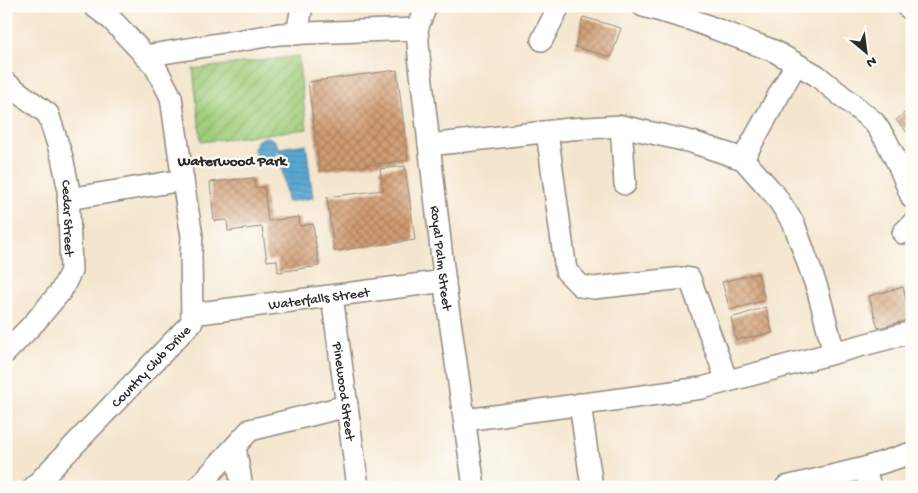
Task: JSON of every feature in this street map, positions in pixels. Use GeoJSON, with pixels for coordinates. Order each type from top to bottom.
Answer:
{"type":"FeatureCollection","features":[{"type":"Feature","properties":{"kind":"street","name":"Country Club Drive"},"geometry":{"type":"LineString","coordinates":[[34,487],[192,322],[192,236],[171,97],[155,66],[112,20],[94,6]]}},
{"type":"Feature","properties":{"kind":"street"},"geometry":{"type":"LineString","coordinates":[[297,34],[302,6]]}},
{"type":"Feature","properties":{"kind":"street"},"geometry":{"type":"LineString","coordinates":[[145,56],[279,34],[417,29],[426,6]]}},
{"type":"Feature","properties":{"kind":"street"},"geometry":{"type":"LineString","coordinates":[[542,40],[559,6]]}},
{"type":"Feature","properties":{"kind":"street"},"geometry":{"type":"LineString","coordinates":[[643,6],[692,20],[774,51],[816,75],[874,122],[886,140],[912,198]]}},
{"type":"Feature","properties":{"kind":"street"},"geometry":{"type":"LineString","coordinates":[[906,6],[912,10]]}},
{"type":"Feature","properties":{"kind":"street","name":"Royal Palm Street"},"geometry":{"type":"LineString","coordinates":[[417,29],[445,281],[474,487]]}},
{"type":"Feature","properties":{"kind":"street"},"geometry":{"type":"LineString","coordinates":[[743,160],[796,64]]}},
{"type":"Feature","properties":{"kind":"street","name":"Cedar Street"},"geometry":{"type":"LineString","coordinates":[[6,83],[48,114],[62,157],[68,186],[71,271],[61,291],[6,352]]}},
{"type":"Feature","properties":{"kind":"street"},"geometry":{"type":"LineString","coordinates":[[429,145],[621,126],[692,142],[743,160],[775,195],[794,224],[818,291],[834,353]]}},
{"type":"Feature","properties":{"kind":"street"},"geometry":{"type":"LineString","coordinates":[[621,126],[625,184]]}},
{"type":"Feature","properties":{"kind":"street"},"geometry":{"type":"LineString","coordinates":[[547,132],[566,270],[571,290],[581,286],[594,288],[683,278],[696,272],[727,381]]}},
{"type":"Feature","properties":{"kind":"street"},"geometry":{"type":"LineString","coordinates":[[68,199],[183,180]]}},
{"type":"Feature","properties":{"kind":"street","name":"Waterfalls Street"},"geometry":{"type":"LineString","coordinates":[[192,314],[445,281]]}},
{"type":"Feature","properties":{"kind":"street","name":"Pinewood Street"},"geometry":{"type":"LineString","coordinates":[[332,296],[358,487]]}},
{"type":"Feature","properties":{"kind":"street"},"geometry":{"type":"LineString","coordinates":[[465,420],[702,388],[912,332]]}},
{"type":"Feature","properties":{"kind":"street"},"geometry":{"type":"LineString","coordinates":[[580,404],[592,487]]}},
{"type":"Feature","properties":{"kind":"street"},"geometry":{"type":"LineString","coordinates":[[198,487],[262,417],[347,406]]}},
{"type":"Feature","properties":{"kind":"street"},"geometry":{"type":"LineString","coordinates":[[235,447],[242,487]]}},
{"type":"Feature","properties":{"kind":"street"},"geometry":{"type":"LineString","coordinates":[[786,487],[868,477],[912,453]]}},
{"type":"Feature","properties":{"kind":"green space"},"geometry":{"type":"Polygon","coordinates":[[[298,56],[307,129],[201,142],[193,69],[298,56]]]}},
{"type":"Feature","properties":{"kind":"water"},"geometry":{"type":"Polygon","coordinates":[[[266,137],[274,141],[278,149],[274,157],[266,161],[258,157],[254,149],[258,141],[266,137]]]}},
{"type":"Feature","properties":{"kind":"water"},"geometry":{"type":"Polygon","coordinates":[[[306,144],[313,198],[287,202],[279,148],[306,144]]]}},
{"type":"Feature","properties":{"kind":"building"},"geometry":{"type":"Polygon","coordinates":[[[583,17],[621,28],[611,57],[575,47],[583,17]]]}},
{"type":"Feature","properties":{"kind":"building"},"geometry":{"type":"Polygon","coordinates":[[[397,70],[408,160],[320,171],[308,82],[397,70]]]}},
{"type":"Feature","properties":{"kind":"building"},"geometry":{"type":"Polygon","coordinates":[[[912,107],[912,138],[896,120],[912,107]]]}},
{"type":"Feature","properties":{"kind":"building"},"geometry":{"type":"Polygon","coordinates":[[[405,166],[415,240],[334,251],[327,197],[383,190],[380,169],[405,166]]]}},
{"type":"Feature","properties":{"kind":"building"},"geometry":{"type":"Polygon","coordinates":[[[254,178],[255,188],[264,187],[268,221],[299,217],[300,226],[313,224],[319,266],[278,272],[277,260],[267,261],[262,227],[228,231],[227,220],[214,221],[210,182],[254,178]]]}},
{"type":"Feature","properties":{"kind":"building"},"geometry":{"type":"Polygon","coordinates":[[[758,273],[765,300],[730,310],[722,282],[758,273]]]}},
{"type":"Feature","properties":{"kind":"building"},"geometry":{"type":"Polygon","coordinates":[[[903,287],[911,319],[878,328],[869,296],[903,287]]]}},
{"type":"Feature","properties":{"kind":"building"},"geometry":{"type":"Polygon","coordinates":[[[766,307],[772,333],[736,340],[731,318],[766,307]]]}},
{"type":"Feature","properties":{"kind":"district","name":"Waterwood Park"},"geometry":{"type":"Point","coordinates":[232,160]}}]}
